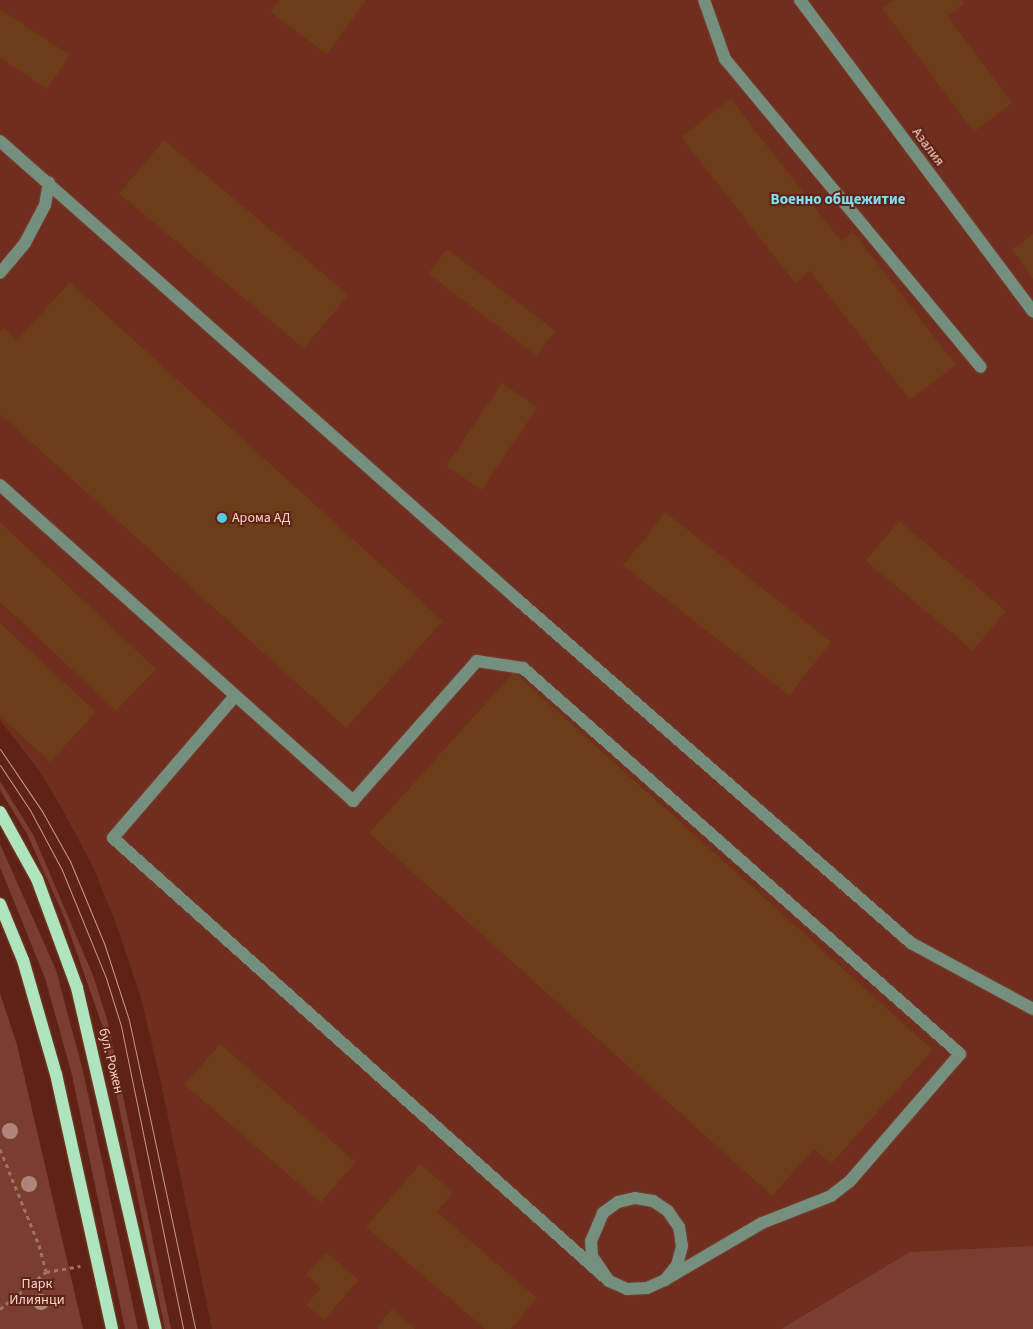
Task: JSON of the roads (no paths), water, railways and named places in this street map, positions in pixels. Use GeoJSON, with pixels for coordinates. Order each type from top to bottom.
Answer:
{"type":"FeatureCollection","features":[{"type":"Feature","properties":{"kind":"main road","name":"бул. Рожен"},"geometry":{"type":"LineString","coordinates":[[0,812],[37,879],[77,988],[156,1329]]}},
{"type":"Feature","properties":{"kind":"main road"},"geometry":{"type":"LineString","coordinates":[[0,904],[26,969],[56,1074],[112,1329]]}},
{"type":"Feature","properties":{"kind":"street"},"geometry":{"type":"LineString","coordinates":[[704,0],[725,59],[982,367]]}},
{"type":"Feature","properties":{"kind":"street","name":"Азалия"},"geometry":{"type":"LineString","coordinates":[[800,0],[1033,312]]}},
{"type":"Feature","properties":{"kind":"street"},"geometry":{"type":"LineString","coordinates":[[0,142],[49,182],[518,600],[911,943],[1033,1009]]}},
{"type":"Feature","properties":{"kind":"street"},"geometry":{"type":"LineString","coordinates":[[0,273],[25,243],[45,205],[49,182]]}},
{"type":"Feature","properties":{"kind":"street"},"geometry":{"type":"LineString","coordinates":[[0,485],[353,801],[477,661],[523,668],[960,1054],[850,1181],[831,1196],[762,1223],[665,1280],[647,1288],[627,1289],[610,1281],[113,838],[235,696]]}},
{"type":"Feature","properties":{"kind":"street"},"geometry":{"type":"LineString","coordinates":[[610,1281],[592,1256],[591,1241],[595,1226],[603,1213],[618,1202],[635,1198],[653,1201],[668,1211],[679,1227],[682,1246],[677,1265],[665,1280]]}},
{"type":"Feature","properties":{"kind":"tram line"},"geometry":{"type":"LineString","coordinates":[[0,749],[42,811],[70,861],[104,943],[129,1020],[195,1329]]}},
{"type":"Feature","properties":{"kind":"tram line"},"geometry":{"type":"LineString","coordinates":[[0,765],[30,810],[62,870],[106,978],[121,1026],[183,1329]]}},
{"type":"Feature","properties":{"kind":"place","name":"Арома АД"},"geometry":{"type":"Point","coordinates":[222,518]}},
{"type":"Feature","properties":{"kind":"district","name":"Военно общежитие"},"geometry":{"type":"Point","coordinates":[838,200]}},
{"type":"Feature","properties":{"kind":"park label","name":"Парк Илиянци"},"geometry":{"type":"Point","coordinates":[37,1292]}}]}
